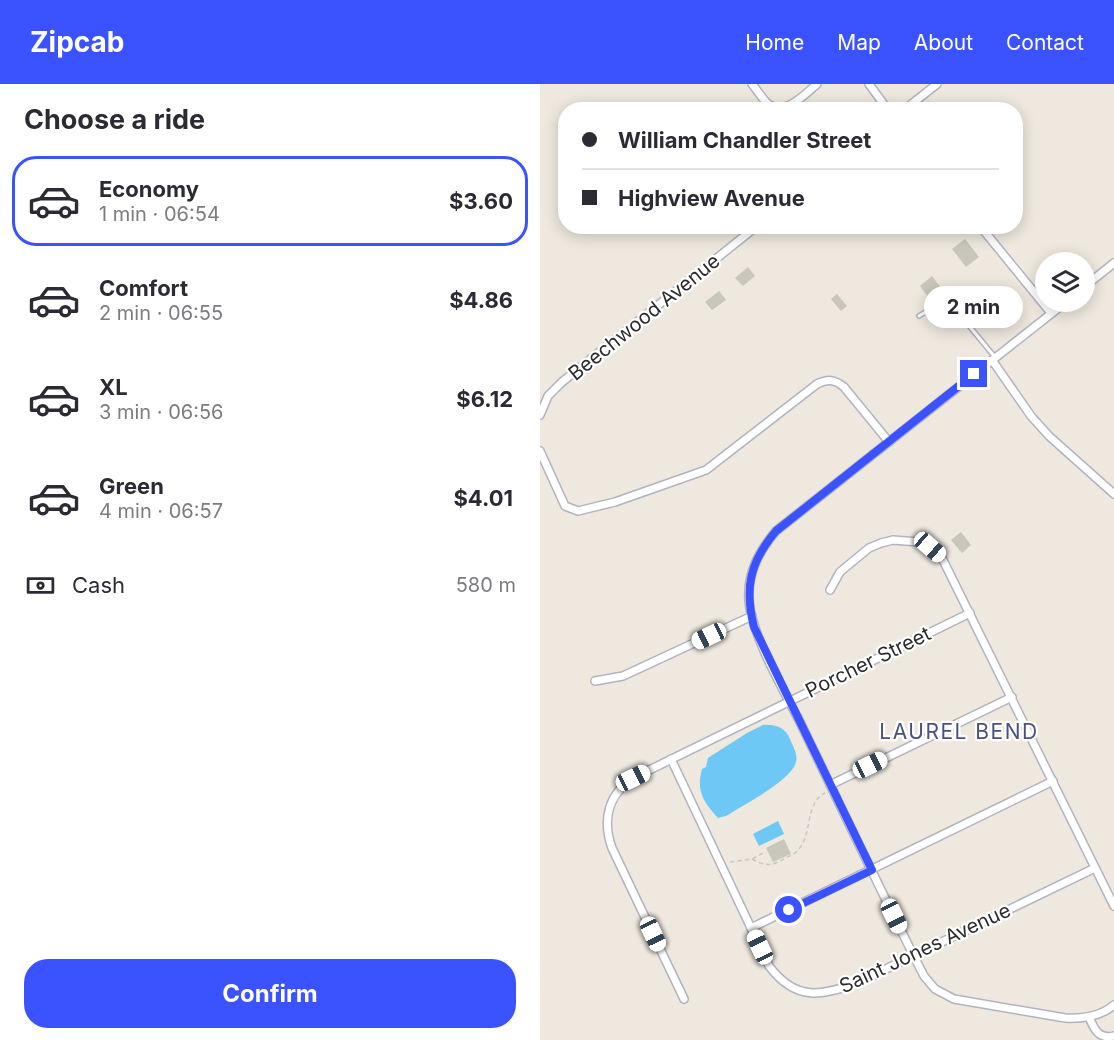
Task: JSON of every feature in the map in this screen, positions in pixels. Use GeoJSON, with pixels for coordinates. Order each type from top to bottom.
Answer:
{"type":"FeatureCollection","features":[{"type":"Feature","properties":{"kind":"street"},"geometry":{"type":"LineString","coordinates":[[752,84],[767,102]]}},
{"type":"Feature","properties":{"kind":"street"},"geometry":{"type":"LineString","coordinates":[[793,102],[818,84]]}},
{"type":"Feature","properties":{"kind":"street"},"geometry":{"type":"LineString","coordinates":[[869,84],[882,102]]}},
{"type":"Feature","properties":{"kind":"street"},"geometry":{"type":"LineString","coordinates":[[914,102],[937,84]]}},
{"type":"Feature","properties":{"kind":"street","name":"Beechwood Avenue"},"geometry":{"type":"LineString","coordinates":[[540,415],[548,396],[562,382],[747,234]]}},
{"type":"Feature","properties":{"kind":"street"},"geometry":{"type":"LineString","coordinates":[[987,234],[1051,313],[776,531],[756,559],[749,587],[752,616],[754,627],[913,955],[924,976],[935,989],[954,999],[1065,1018],[1089,1017],[1113,1009]]}},
{"type":"Feature","properties":{"kind":"street"},"geometry":{"type":"LineString","coordinates":[[1095,278],[1114,263]]}},
{"type":"Feature","properties":{"kind":"street"},"geometry":{"type":"LineString","coordinates":[[993,359],[1031,416],[1049,436],[1114,494]]}},
{"type":"Feature","properties":{"kind":"street"},"geometry":{"type":"LineString","coordinates":[[540,451],[565,506],[569,509],[578,511],[615,502],[706,470],[817,384],[827,379],[837,381],[844,387],[888,442]]}},
{"type":"Feature","properties":{"kind":"street"},"geometry":{"type":"LineString","coordinates":[[831,590],[840,572],[870,548],[893,540],[919,542],[930,547],[942,558],[1114,906]]}},
{"type":"Feature","properties":{"kind":"street","name":"Porcher Street"},"geometry":{"type":"LineString","coordinates":[[684,999],[612,848],[608,834],[610,807],[621,786],[789,700],[970,613]]}},
{"type":"Feature","properties":{"kind":"street"},"geometry":{"type":"LineString","coordinates":[[595,681],[623,676],[752,616]]}},
{"type":"Feature","properties":{"kind":"street"},"geometry":{"type":"LineString","coordinates":[[830,785],[1012,697]]}},
{"type":"Feature","properties":{"kind":"street","name":"Saint Jones Avenue"},"geometry":{"type":"LineString","coordinates":[[671,759],[770,966],[777,977],[788,986],[808,993],[819,994],[839,989],[1095,868]]}},
{"type":"Feature","properties":{"kind":"street"},"geometry":{"type":"LineString","coordinates":[[752,928],[1053,781]]}},
{"type":"Feature","properties":{"kind":"street"},"geometry":{"type":"LineString","coordinates":[[1089,1017],[1102,1038],[1114,1036]]}},
{"type":"Feature","properties":{"kind":"lane"},"geometry":{"type":"LineString","coordinates":[[919,316],[947,298],[993,359]]}},
{"type":"Feature","properties":{"kind":"path"},"geometry":{"type":"LineString","coordinates":[[752,859],[762,864],[773,865],[795,853],[802,845],[817,798],[826,792]]}},
{"type":"Feature","properties":{"kind":"path"},"geometry":{"type":"LineString","coordinates":[[730,862],[752,859],[765,852]]}},
{"type":"Feature","properties":{"kind":"water"},"geometry":{"type":"Polygon","coordinates":[[[763,725],[776,726],[786,732],[795,750],[796,762],[776,785],[726,816],[718,818],[708,806],[700,790],[702,769],[706,767],[708,758],[763,725]]]}},
{"type":"Feature","properties":{"kind":"water"},"geometry":{"type":"Polygon","coordinates":[[[778,821],[784,834],[759,846],[753,834],[778,821]]]}},
{"type":"Feature","properties":{"kind":"building"},"geometry":{"type":"Polygon","coordinates":[[[965,239],[979,257],[966,267],[952,249],[965,239]]]}},
{"type":"Feature","properties":{"kind":"building"},"geometry":{"type":"Polygon","coordinates":[[[748,267],[755,276],[743,286],[735,278],[748,267]]]}},
{"type":"Feature","properties":{"kind":"building"},"geometry":{"type":"Polygon","coordinates":[[[932,276],[941,288],[929,298],[920,286],[932,276]]]}},
{"type":"Feature","properties":{"kind":"building"},"geometry":{"type":"Polygon","coordinates":[[[719,291],[726,300],[712,310],[705,302],[719,291]]]}},
{"type":"Feature","properties":{"kind":"building"},"geometry":{"type":"Polygon","coordinates":[[[837,294],[847,306],[841,311],[831,299],[837,294]]]}},
{"type":"Feature","properties":{"kind":"building"},"geometry":{"type":"Polygon","coordinates":[[[961,532],[971,545],[962,553],[951,540],[961,532]]]}},
{"type":"Feature","properties":{"kind":"building"},"geometry":{"type":"Polygon","coordinates":[[[784,839],[791,854],[773,862],[766,848],[784,839]]]}},
{"type":"Feature","properties":{"kind":"district","name":"LAUREL BEND"},"geometry":{"type":"Point","coordinates":[959,731]}},
{"type":"Feature","properties":{"kind":"route"},"geometry":{"type":"LineString","coordinates":[[789,910],[872,870],[754,627],[749,602],[749,587],[756,559],[776,531],[974,374]]}}]}
